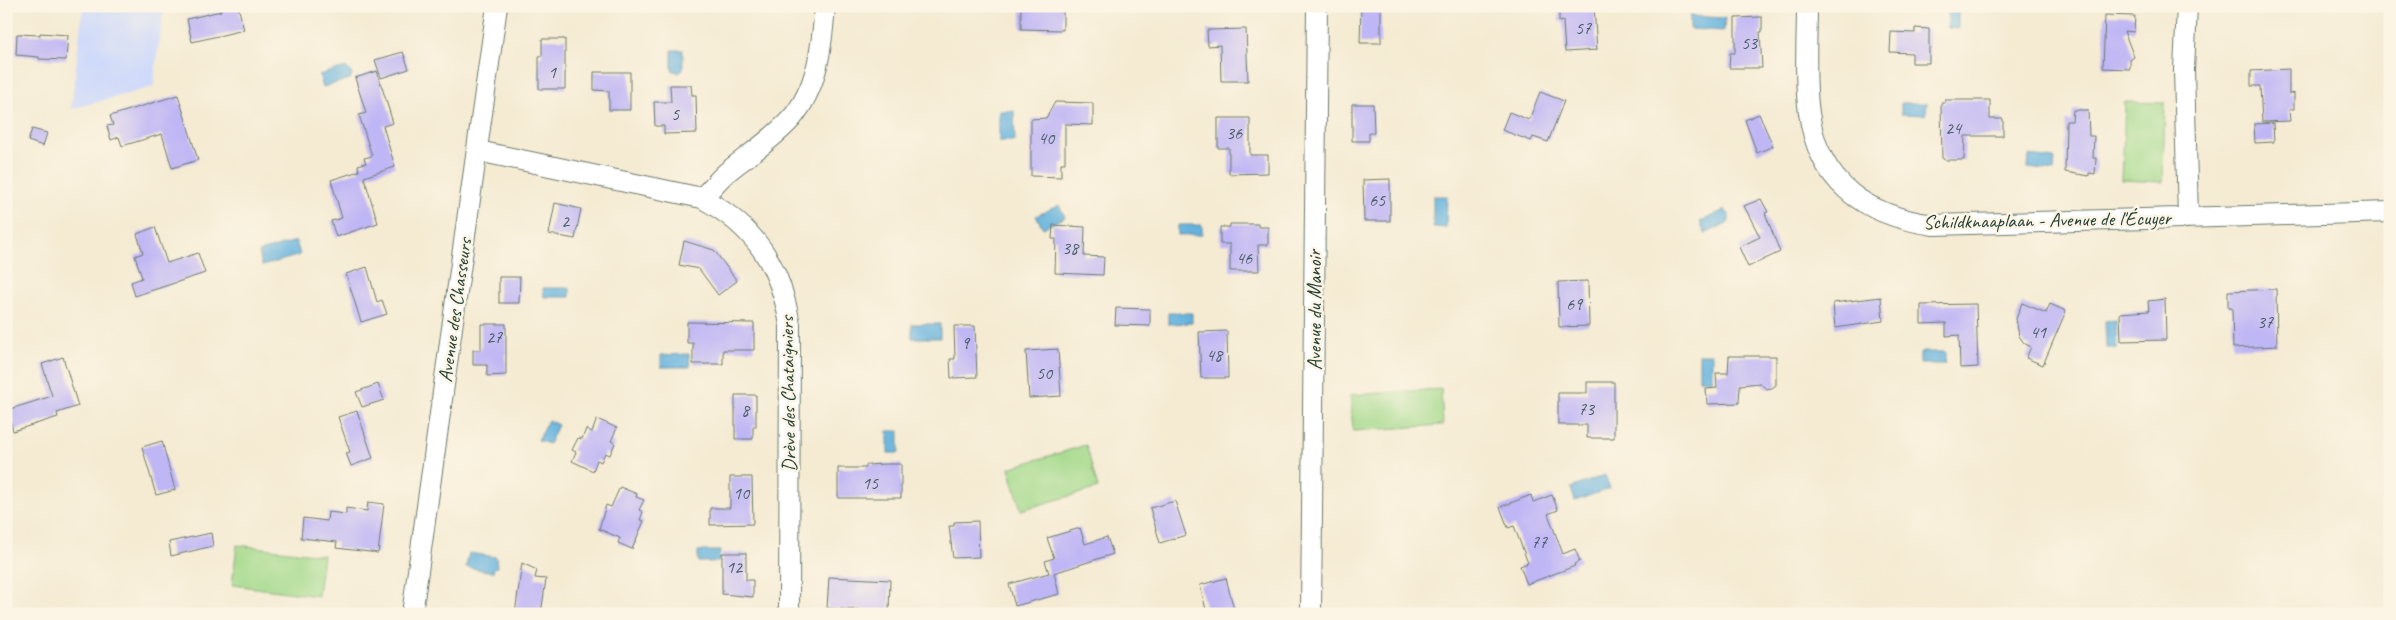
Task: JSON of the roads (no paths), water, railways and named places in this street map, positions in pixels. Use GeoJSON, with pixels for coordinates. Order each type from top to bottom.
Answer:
{"type":"FeatureCollection","features":[{"type":"Feature","properties":{"kind":"street","name":"Avenue des Chasseurs"},"geometry":{"type":"LineString","coordinates":[[412,614],[497,6]]}},
{"type":"Feature","properties":{"kind":"street"},"geometry":{"type":"LineString","coordinates":[[702,198],[726,174],[769,141],[792,117],[812,83],[822,42],[825,6]]}},
{"type":"Feature","properties":{"kind":"street","name":"Avenue du Manoir"},"geometry":{"type":"LineString","coordinates":[[1311,614],[1316,6]]}},
{"type":"Feature","properties":{"kind":"street","name":"Schildknaaplaan - Avenue de l'Écuyer"},"geometry":{"type":"LineString","coordinates":[[1807,6],[1809,114],[1820,152],[1836,180],[1854,196],[1878,212],[1906,222],[1934,225],[2390,212]]}},
{"type":"Feature","properties":{"kind":"street"},"geometry":{"type":"LineString","coordinates":[[2187,6],[2184,70],[2188,218]]}},
{"type":"Feature","properties":{"kind":"street","name":"Drève des Chataigniers"},"geometry":{"type":"LineString","coordinates":[[478,151],[702,198],[728,212],[751,234],[772,265],[785,294],[790,325],[790,614]]}},
{"type":"Feature","properties":{"kind":"water"},"geometry":{"type":"Polygon","coordinates":[[[1948,6],[1958,6],[1958,29],[1948,28],[1948,6]]]}},
{"type":"Feature","properties":{"kind":"water"},"geometry":{"type":"Polygon","coordinates":[[[1690,16],[1725,18],[1724,31],[1690,29],[1690,16]]]}},
{"type":"Feature","properties":{"kind":"water"},"geometry":{"type":"Polygon","coordinates":[[[672,50],[683,50],[683,70],[679,73],[672,70],[672,50]]]}},
{"type":"Feature","properties":{"kind":"water"},"geometry":{"type":"Polygon","coordinates":[[[346,67],[352,74],[350,79],[323,87],[319,75],[346,67]]]}},
{"type":"Feature","properties":{"kind":"water"},"geometry":{"type":"Polygon","coordinates":[[[1901,103],[1927,103],[1926,115],[1901,114],[1901,103]]]}},
{"type":"Feature","properties":{"kind":"water"},"geometry":{"type":"Polygon","coordinates":[[[999,111],[1014,111],[1015,141],[999,141],[999,111]]]}},
{"type":"Feature","properties":{"kind":"water"},"geometry":{"type":"Polygon","coordinates":[[[2029,156],[2055,159],[2054,171],[2028,168],[2029,156]]]}},
{"type":"Feature","properties":{"kind":"water"},"geometry":{"type":"Polygon","coordinates":[[[1433,196],[1447,196],[1446,228],[1433,227],[1433,196]]]}},
{"type":"Feature","properties":{"kind":"water"},"geometry":{"type":"Polygon","coordinates":[[[1059,205],[1065,217],[1043,228],[1036,216],[1059,205]]]}},
{"type":"Feature","properties":{"kind":"water"},"geometry":{"type":"Polygon","coordinates":[[[1724,210],[1729,214],[1729,222],[1705,234],[1700,222],[1724,210]]]}},
{"type":"Feature","properties":{"kind":"water"},"geometry":{"type":"Polygon","coordinates":[[[1178,225],[1202,225],[1202,235],[1178,235],[1178,225]]]}},
{"type":"Feature","properties":{"kind":"water"},"geometry":{"type":"Polygon","coordinates":[[[296,241],[300,255],[262,266],[259,252],[296,241]]]}},
{"type":"Feature","properties":{"kind":"water"},"geometry":{"type":"Polygon","coordinates":[[[543,288],[570,288],[570,297],[544,297],[543,288]]]}},
{"type":"Feature","properties":{"kind":"water"},"geometry":{"type":"Polygon","coordinates":[[[1168,313],[1192,313],[1192,323],[1168,324],[1168,313]]]}},
{"type":"Feature","properties":{"kind":"water"},"geometry":{"type":"Polygon","coordinates":[[[2116,320],[2117,348],[2106,348],[2105,321],[2116,320]]]}},
{"type":"Feature","properties":{"kind":"water"},"geometry":{"type":"Polygon","coordinates":[[[912,324],[940,324],[940,338],[912,338],[912,324]]]}},
{"type":"Feature","properties":{"kind":"water"},"geometry":{"type":"Polygon","coordinates":[[[1920,352],[1945,352],[1945,364],[1920,364],[1920,352]]]}},
{"type":"Feature","properties":{"kind":"water"},"geometry":{"type":"Polygon","coordinates":[[[689,354],[690,367],[661,367],[661,355],[689,354]]]}},
{"type":"Feature","properties":{"kind":"water"},"geometry":{"type":"Polygon","coordinates":[[[1699,354],[1712,354],[1712,380],[1699,379],[1699,354]]]}},
{"type":"Feature","properties":{"kind":"water"},"geometry":{"type":"Polygon","coordinates":[[[548,420],[558,425],[549,444],[538,440],[548,420]]]}},
{"type":"Feature","properties":{"kind":"water"},"geometry":{"type":"Polygon","coordinates":[[[888,431],[899,431],[899,453],[888,453],[888,431]]]}},
{"type":"Feature","properties":{"kind":"water"},"geometry":{"type":"Polygon","coordinates":[[[1605,475],[1610,488],[1575,501],[1571,488],[1605,475]]]}},
{"type":"Feature","properties":{"kind":"water"},"geometry":{"type":"Polygon","coordinates":[[[698,551],[720,551],[719,562],[698,562],[698,551]]]}},
{"type":"Feature","properties":{"kind":"water"},"geometry":{"type":"Polygon","coordinates":[[[469,553],[496,557],[497,567],[494,568],[493,572],[466,567],[469,553]]]}}]}
